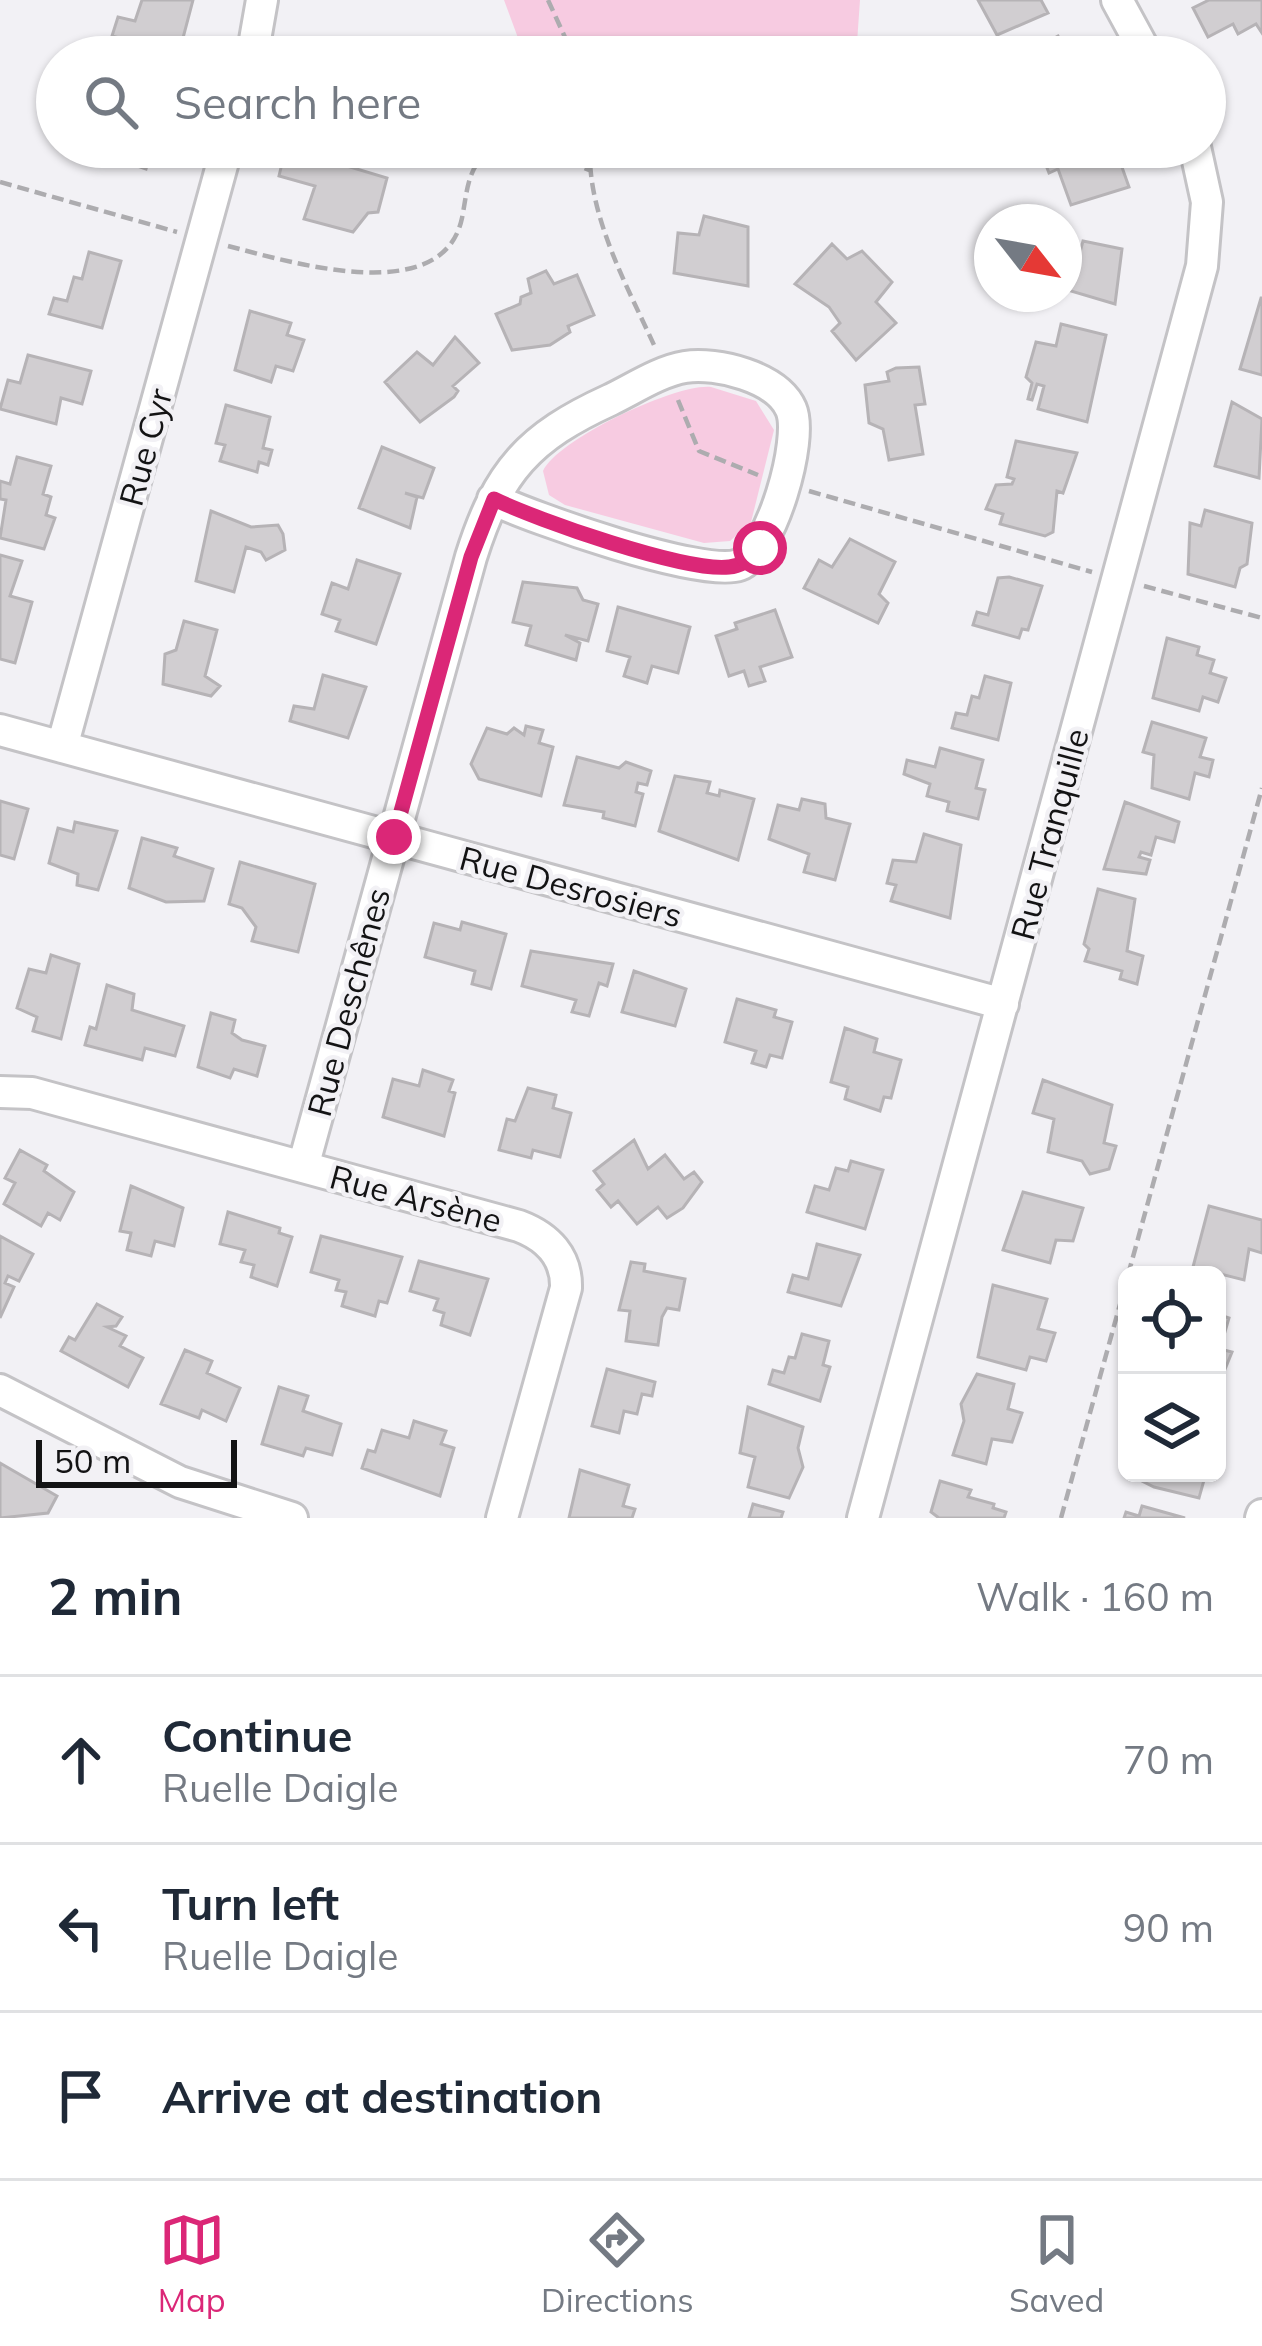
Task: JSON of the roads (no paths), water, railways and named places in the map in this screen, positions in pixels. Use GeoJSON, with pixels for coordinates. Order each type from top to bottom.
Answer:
{"type":"FeatureCollection","features":[{"type":"Feature","properties":{"kind":"street"},"geometry":{"type":"LineString","coordinates":[[256,36],[262,0]]}},
{"type":"Feature","properties":{"kind":"street"},"geometry":{"type":"LineString","coordinates":[[1117,0],[1137,36]]}},
{"type":"Feature","properties":{"kind":"street","name":"Rue Cyr"},"geometry":{"type":"LineString","coordinates":[[62,747],[221,168]]}},
{"type":"Feature","properties":{"kind":"street","name":"Rue Tranquille"},"geometry":{"type":"LineString","coordinates":[[863,1518],[1205,249],[1206,184],[1201,168]]}},
{"type":"Feature","properties":{"kind":"street","name":"Rue Deschênes"},"geometry":{"type":"LineString","coordinates":[[303,1167],[471,557],[494,499],[539,438],[666,374],[710,368],[757,380],[781,395],[792,410],[795,432],[782,483],[760,548],[744,563],[725,568],[556,526],[494,499]]}},
{"type":"Feature","properties":{"kind":"street","name":"Rue Desrosiers"},"geometry":{"type":"LineString","coordinates":[[0,730],[1003,1004]]}},
{"type":"Feature","properties":{"kind":"street","name":"Rue Arsène"},"geometry":{"type":"LineString","coordinates":[[0,1092],[32,1093],[520,1226],[558,1253],[566,1288],[502,1518]]}},
{"type":"Feature","properties":{"kind":"street"},"geometry":{"type":"LineString","coordinates":[[0,1390],[180,1482],[292,1518]]}}]}
